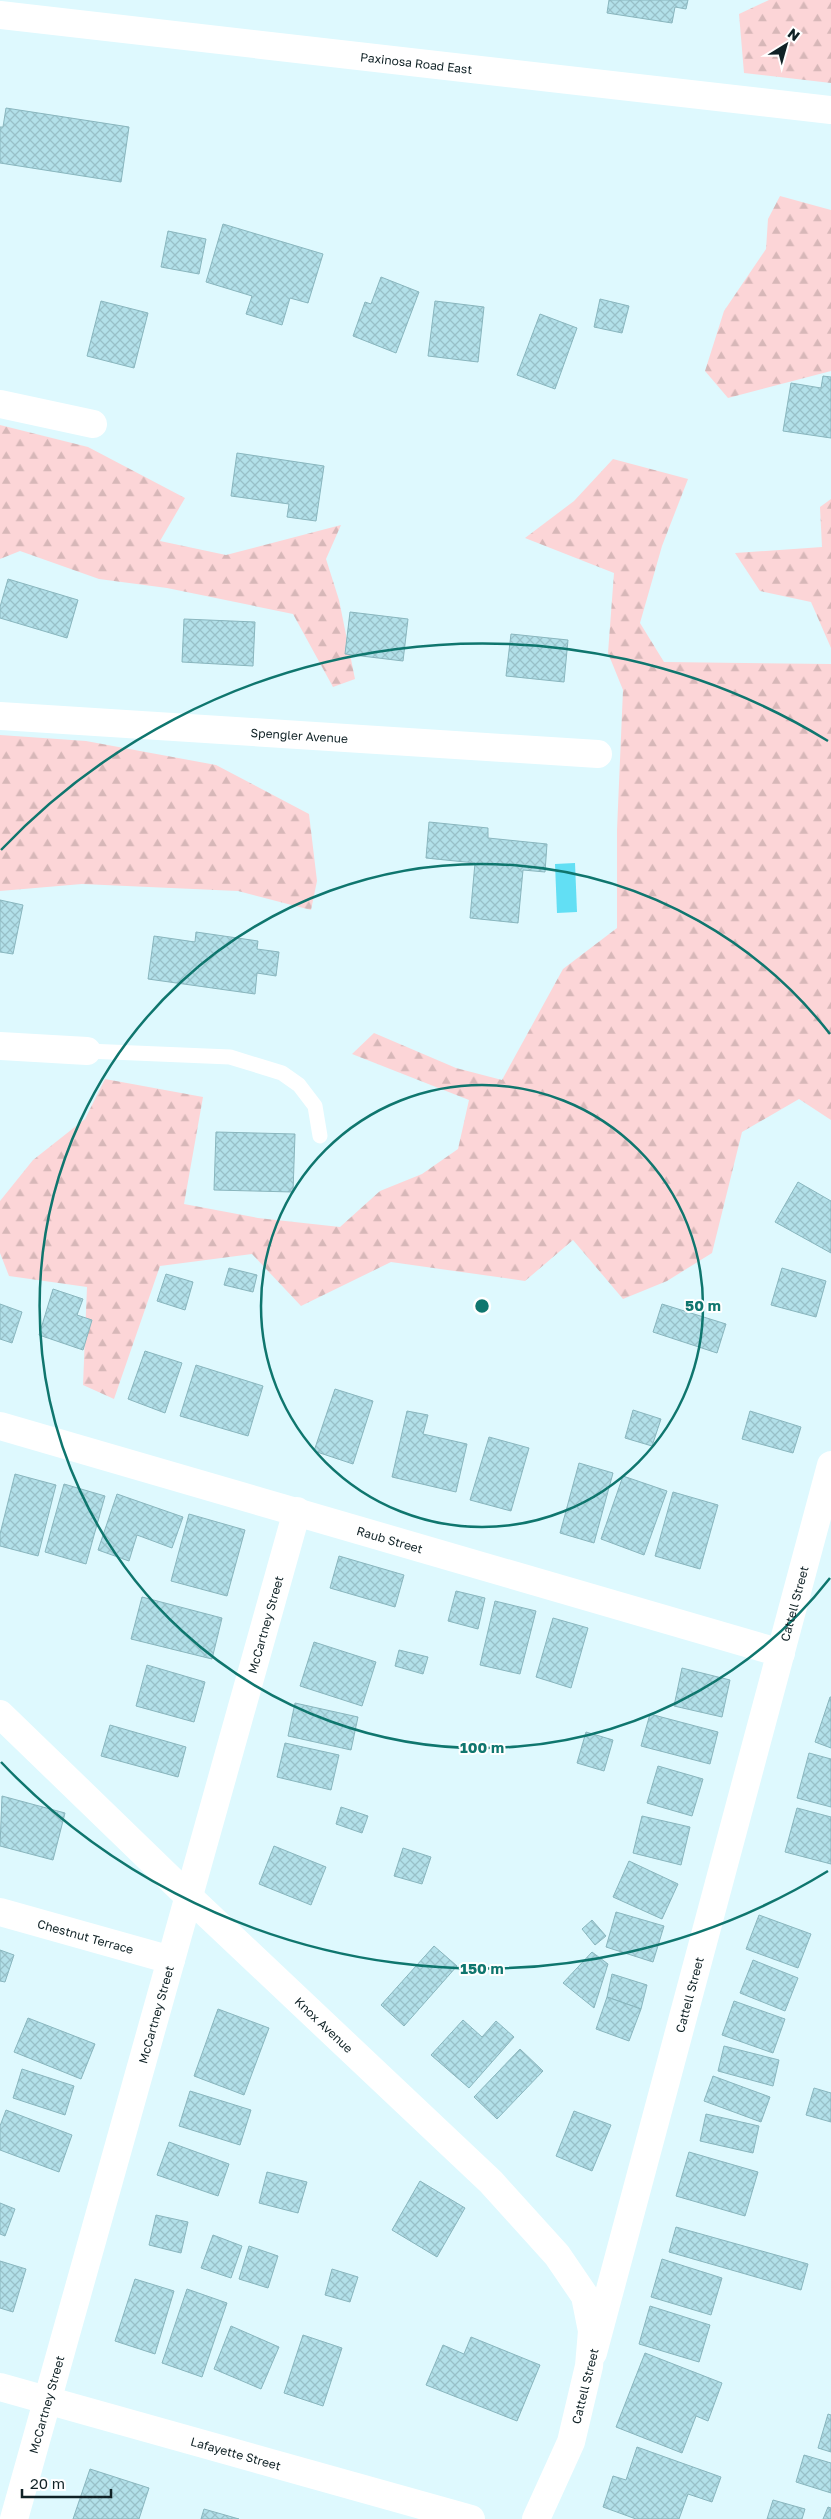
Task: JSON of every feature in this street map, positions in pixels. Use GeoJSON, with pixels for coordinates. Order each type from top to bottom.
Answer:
{"type":"FeatureCollection","features":[{"type":"Feature","properties":{"kind":"street","name":"Paxinosa Road East"},"geometry":{"type":"LineString","coordinates":[[0,15],[831,110]]}},
{"type":"Feature","properties":{"kind":"street"},"geometry":{"type":"LineString","coordinates":[[0,404],[93,424]]}},
{"type":"Feature","properties":{"kind":"street","name":"Spengler Avenue"},"geometry":{"type":"LineString","coordinates":[[0,716],[598,754]]}},
{"type":"Feature","properties":{"kind":"street"},"geometry":{"type":"LineString","coordinates":[[0,1046],[88,1051]]}},
{"type":"Feature","properties":{"kind":"street","name":"Raub Street"},"geometry":{"type":"LineString","coordinates":[[0,1426],[781,1653]]}},
{"type":"Feature","properties":{"kind":"street","name":"Cattell Street"},"geometry":{"type":"LineString","coordinates":[[536,2519],[571,2442],[589,2366],[831,1466]]}},
{"type":"Feature","properties":{"kind":"street","name":"McCartney Street"},"geometry":{"type":"LineString","coordinates":[[14,2519],[297,1511]]}},
{"type":"Feature","properties":{"kind":"street","name":"Knox Avenue"},"geometry":{"type":"LineString","coordinates":[[0,1714],[189,1897],[491,2182],[557,2255],[585,2296],[592,2331],[589,2366]]}},
{"type":"Feature","properties":{"kind":"street","name":"Chestnut Terrace"},"geometry":{"type":"LineString","coordinates":[[0,1912],[171,1960]]}},
{"type":"Feature","properties":{"kind":"street","name":"Lafayette Street"},"geometry":{"type":"LineString","coordinates":[[0,2387],[471,2519]]}},
{"type":"Feature","properties":{"kind":"lane"},"geometry":{"type":"LineString","coordinates":[[88,1051],[230,1057],[274,1070],[299,1085],[315,1106],[320,1136]]}},
{"type":"Feature","properties":{"kind":"green space"},"geometry":{"type":"Polygon","coordinates":[[[769,0],[831,0],[831,83],[744,73],[739,14],[769,0]]]}},
{"type":"Feature","properties":{"kind":"green space"},"geometry":{"type":"Polygon","coordinates":[[[780,196],[831,210],[831,371],[728,398],[705,371],[724,311],[766,249],[768,219],[780,196]]]}},
{"type":"Feature","properties":{"kind":"green space"},"geometry":{"type":"Polygon","coordinates":[[[0,425],[88,447],[185,498],[160,541],[226,555],[341,525],[326,559],[339,600],[355,679],[333,687],[293,614],[167,588],[99,579],[20,551],[0,559],[0,425]]]}},
{"type":"Feature","properties":{"kind":"green space"},"geometry":{"type":"Polygon","coordinates":[[[613,459],[688,479],[662,546],[640,623],[664,662],[831,664],[831,1120],[799,1099],[742,1132],[712,1253],[667,1281],[623,1299],[573,1240],[525,1281],[391,1262],[301,1306],[252,1254],[160,1266],[114,1399],[83,1385],[87,1287],[9,1276],[0,1253],[0,1201],[33,1160],[85,1119],[105,1079],[203,1097],[184,1204],[258,1218],[340,1227],[380,1191],[422,1174],[458,1149],[469,1100],[352,1054],[374,1033],[456,1068],[502,1080],[563,969],[617,928],[617,830],[623,690],[608,653],[614,573],[525,538],[574,501],[613,459]]]}},
{"type":"Feature","properties":{"kind":"green space"},"geometry":{"type":"Polygon","coordinates":[[[831,499],[831,648],[811,602],[760,591],[735,553],[822,547],[820,507],[831,499]]]}},
{"type":"Feature","properties":{"kind":"green space"},"geometry":{"type":"Polygon","coordinates":[[[0,735],[86,741],[216,765],[309,814],[317,881],[311,910],[238,891],[82,884],[0,891],[0,735]]]}},
{"type":"Feature","properties":{"kind":"water"},"geometry":{"type":"Polygon","coordinates":[[[575,863],[577,912],[557,913],[555,864],[575,863]]]}},
{"type":"Feature","properties":{"kind":"building"},"geometry":{"type":"Polygon","coordinates":[[[609,0],[688,0],[686,9],[675,7],[672,23],[607,13],[609,0]]]}},
{"type":"Feature","properties":{"kind":"building"},"geometry":{"type":"Polygon","coordinates":[[[6,108],[129,127],[121,182],[0,163],[0,127],[3,127],[6,108]]]}},
{"type":"Feature","properties":{"kind":"building"},"geometry":{"type":"Polygon","coordinates":[[[223,224],[323,254],[308,303],[290,298],[282,325],[246,314],[252,296],[206,282],[223,224]]]}},
{"type":"Feature","properties":{"kind":"building"},"geometry":{"type":"Polygon","coordinates":[[[168,231],[206,239],[199,274],[161,267],[168,231]]]}},
{"type":"Feature","properties":{"kind":"building"},"geometry":{"type":"Polygon","coordinates":[[[381,277],[419,292],[396,353],[353,336],[365,302],[371,304],[381,277]]]}},
{"type":"Feature","properties":{"kind":"building"},"geometry":{"type":"Polygon","coordinates":[[[600,299],[629,306],[622,333],[594,327],[600,299]]]}},
{"type":"Feature","properties":{"kind":"building"},"geometry":{"type":"Polygon","coordinates":[[[101,301],[148,313],[134,368],[87,356],[101,301]]]}},
{"type":"Feature","properties":{"kind":"building"},"geometry":{"type":"Polygon","coordinates":[[[435,301],[484,307],[478,362],[428,356],[435,301]]]}},
{"type":"Feature","properties":{"kind":"building"},"geometry":{"type":"Polygon","coordinates":[[[540,314],[577,328],[555,389],[517,375],[540,314]]]}},
{"type":"Feature","properties":{"kind":"building"},"geometry":{"type":"Polygon","coordinates":[[[823,376],[831,377],[831,438],[783,431],[791,383],[821,388],[823,376]]]}},
{"type":"Feature","properties":{"kind":"building"},"geometry":{"type":"Polygon","coordinates":[[[237,453],[324,466],[316,521],[287,517],[289,504],[231,496],[237,453]]]}},
{"type":"Feature","properties":{"kind":"building"},"geometry":{"type":"Polygon","coordinates":[[[8,579],[78,600],[67,638],[0,618],[0,607],[8,579]]]}},
{"type":"Feature","properties":{"kind":"building"},"geometry":{"type":"Polygon","coordinates":[[[350,612],[408,619],[403,661],[345,654],[350,612]]]}},
{"type":"Feature","properties":{"kind":"building"},"geometry":{"type":"Polygon","coordinates":[[[184,619],[255,622],[253,666],[182,662],[184,619]]]}},
{"type":"Feature","properties":{"kind":"building"},"geometry":{"type":"Polygon","coordinates":[[[511,634],[568,640],[564,682],[506,676],[511,634]]]}},
{"type":"Feature","properties":{"kind":"building"},"geometry":{"type":"Polygon","coordinates":[[[429,822],[488,828],[488,838],[547,844],[545,872],[523,870],[518,923],[470,918],[475,863],[426,858],[429,822]]]}},
{"type":"Feature","properties":{"kind":"building"},"geometry":{"type":"Polygon","coordinates":[[[0,900],[23,905],[13,954],[0,952],[0,900]]]}},
{"type":"Feature","properties":{"kind":"building"},"geometry":{"type":"Polygon","coordinates":[[[196,932],[258,941],[257,949],[279,952],[276,976],[257,973],[255,994],[148,979],[154,936],[195,942],[196,932]]]}},
{"type":"Feature","properties":{"kind":"building"},"geometry":{"type":"Polygon","coordinates":[[[216,1132],[295,1134],[293,1192],[214,1190],[216,1132]]]}},
{"type":"Feature","properties":{"kind":"building"},"geometry":{"type":"Polygon","coordinates":[[[798,1182],[831,1201],[831,1253],[775,1222],[798,1182]]]}},
{"type":"Feature","properties":{"kind":"building"},"geometry":{"type":"Polygon","coordinates":[[[229,1268],[257,1275],[253,1292],[224,1285],[229,1268]]]}},
{"type":"Feature","properties":{"kind":"building"},"geometry":{"type":"Polygon","coordinates":[[[782,1268],[826,1281],[816,1317],[771,1305],[782,1268]]]}},
{"type":"Feature","properties":{"kind":"building"},"geometry":{"type":"Polygon","coordinates":[[[166,1274],[193,1282],[185,1310],[157,1301],[166,1274]]]}},
{"type":"Feature","properties":{"kind":"building"},"geometry":{"type":"Polygon","coordinates":[[[53,1289],[83,1299],[77,1315],[92,1320],[83,1350],[39,1335],[53,1289]]]}},
{"type":"Feature","properties":{"kind":"building"},"geometry":{"type":"Polygon","coordinates":[[[0,1304],[22,1312],[12,1343],[0,1339],[0,1304]]]}},
{"type":"Feature","properties":{"kind":"building"},"geometry":{"type":"Polygon","coordinates":[[[662,1304],[726,1324],[717,1353],[653,1332],[662,1304]]]}},
{"type":"Feature","properties":{"kind":"building"},"geometry":{"type":"Polygon","coordinates":[[[145,1351],[182,1363],[165,1413],[128,1399],[145,1351]]]}},
{"type":"Feature","properties":{"kind":"building"},"geometry":{"type":"Polygon","coordinates":[[[196,1365],[263,1386],[248,1436],[180,1416],[196,1365]]]}},
{"type":"Feature","properties":{"kind":"building"},"geometry":{"type":"Polygon","coordinates":[[[335,1389],[373,1401],[353,1464],[314,1451],[335,1389]]]}},
{"type":"Feature","properties":{"kind":"building"},"geometry":{"type":"Polygon","coordinates":[[[633,1410],[661,1419],[652,1446],[625,1438],[633,1410]]]}},
{"type":"Feature","properties":{"kind":"building"},"geometry":{"type":"Polygon","coordinates":[[[407,1411],[428,1415],[423,1434],[467,1444],[456,1492],[392,1477],[407,1411]]]}},
{"type":"Feature","properties":{"kind":"building"},"geometry":{"type":"Polygon","coordinates":[[[750,1411],[801,1427],[793,1453],[742,1439],[750,1411]]]}},
{"type":"Feature","properties":{"kind":"building"},"geometry":{"type":"Polygon","coordinates":[[[489,1437],[529,1448],[511,1511],[470,1500],[489,1437]]]}},
{"type":"Feature","properties":{"kind":"building"},"geometry":{"type":"Polygon","coordinates":[[[579,1463],[613,1473],[594,1543],[560,1533],[579,1463]]]}},
{"type":"Feature","properties":{"kind":"building"},"geometry":{"type":"Polygon","coordinates":[[[15,1474],[56,1485],[38,1556],[0,1546],[0,1534],[15,1474]]]}},
{"type":"Feature","properties":{"kind":"building"},"geometry":{"type":"Polygon","coordinates":[[[623,1476],[667,1491],[644,1555],[601,1539],[623,1476]]]}},
{"type":"Feature","properties":{"kind":"building"},"geometry":{"type":"Polygon","coordinates":[[[64,1484],[105,1496],[86,1564],[45,1552],[64,1484]]]}},
{"type":"Feature","properties":{"kind":"building"},"geometry":{"type":"Polygon","coordinates":[[[673,1492],[718,1505],[700,1569],[655,1556],[673,1492]]]}},
{"type":"Feature","properties":{"kind":"building"},"geometry":{"type":"Polygon","coordinates":[[[117,1494],[183,1517],[172,1548],[137,1535],[129,1561],[98,1550],[117,1494]]]}},
{"type":"Feature","properties":{"kind":"building"},"geometry":{"type":"Polygon","coordinates":[[[189,1514],[245,1530],[227,1596],[171,1581],[189,1514]]]}},
{"type":"Feature","properties":{"kind":"building"},"geometry":{"type":"Polygon","coordinates":[[[339,1556],[404,1575],[395,1607],[330,1588],[339,1556]]]}},
{"type":"Feature","properties":{"kind":"building"},"geometry":{"type":"Polygon","coordinates":[[[456,1591],[485,1598],[478,1629],[448,1621],[456,1591]]]}},
{"type":"Feature","properties":{"kind":"building"},"geometry":{"type":"Polygon","coordinates":[[[142,1597],[222,1618],[212,1659],[131,1639],[142,1597]]]}},
{"type":"Feature","properties":{"kind":"building"},"geometry":{"type":"Polygon","coordinates":[[[495,1601],[536,1611],[520,1674],[480,1665],[495,1601]]]}},
{"type":"Feature","properties":{"kind":"building"},"geometry":{"type":"Polygon","coordinates":[[[553,1618],[588,1628],[571,1688],[536,1677],[553,1618]]]}},
{"type":"Feature","properties":{"kind":"building"},"geometry":{"type":"Polygon","coordinates":[[[314,1642],[376,1662],[362,1706],[300,1686],[314,1642]]]}},
{"type":"Feature","properties":{"kind":"building"},"geometry":{"type":"Polygon","coordinates":[[[399,1650],[428,1657],[423,1674],[395,1666],[399,1650]]]}},
{"type":"Feature","properties":{"kind":"building"},"geometry":{"type":"Polygon","coordinates":[[[147,1665],[205,1682],[194,1722],[136,1706],[147,1665]]]}},
{"type":"Feature","properties":{"kind":"building"},"geometry":{"type":"Polygon","coordinates":[[[682,1668],[730,1680],[722,1717],[674,1706],[682,1668]]]}},
{"type":"Feature","properties":{"kind":"building"},"geometry":{"type":"Polygon","coordinates":[[[831,1697],[831,1748],[815,1742],[831,1697]]]}},
{"type":"Feature","properties":{"kind":"building"},"geometry":{"type":"Polygon","coordinates":[[[295,1703],[358,1717],[351,1750],[288,1736],[295,1703]]]}},
{"type":"Feature","properties":{"kind":"building"},"geometry":{"type":"Polygon","coordinates":[[[650,1714],[718,1732],[710,1764],[641,1746],[650,1714]]]}},
{"type":"Feature","properties":{"kind":"building"},"geometry":{"type":"Polygon","coordinates":[[[110,1725],[186,1747],[178,1777],[101,1756],[110,1725]]]}},
{"type":"Feature","properties":{"kind":"building"},"geometry":{"type":"Polygon","coordinates":[[[586,1732],[613,1740],[604,1771],[577,1763],[586,1732]]]}},
{"type":"Feature","properties":{"kind":"building"},"geometry":{"type":"Polygon","coordinates":[[[285,1743],[339,1755],[331,1790],[277,1777],[285,1743]]]}},
{"type":"Feature","properties":{"kind":"building"},"geometry":{"type":"Polygon","coordinates":[[[809,1753],[831,1759],[831,1807],[797,1798],[809,1753]]]}},
{"type":"Feature","properties":{"kind":"building"},"geometry":{"type":"Polygon","coordinates":[[[658,1766],[703,1779],[692,1816],[647,1803],[658,1766]]]}},
{"type":"Feature","properties":{"kind":"building"},"geometry":{"type":"Polygon","coordinates":[[[2,1796],[65,1813],[53,1860],[0,1846],[2,1796]]]}},
{"type":"Feature","properties":{"kind":"building"},"geometry":{"type":"Polygon","coordinates":[[[341,1807],[368,1816],[362,1833],[336,1824],[341,1807]]]}},
{"type":"Feature","properties":{"kind":"building"},"geometry":{"type":"Polygon","coordinates":[[[797,1808],[831,1817],[831,1864],[785,1852],[797,1808]]]}},
{"type":"Feature","properties":{"kind":"building"},"geometry":{"type":"Polygon","coordinates":[[[642,1816],[690,1827],[681,1865],[633,1853],[642,1816]]]}},
{"type":"Feature","properties":{"kind":"building"},"geometry":{"type":"Polygon","coordinates":[[[274,1846],[326,1867],[311,1905],[259,1884],[274,1846]]]}},
{"type":"Feature","properties":{"kind":"building"},"geometry":{"type":"Polygon","coordinates":[[[403,1848],[431,1857],[422,1884],[394,1876],[403,1848]]]}},
{"type":"Feature","properties":{"kind":"building"},"geometry":{"type":"Polygon","coordinates":[[[629,1861],[678,1884],[662,1919],[613,1897],[629,1861]]]}},
{"type":"Feature","properties":{"kind":"building"},"geometry":{"type":"Polygon","coordinates":[[[616,1912],[664,1926],[653,1962],[606,1947],[616,1912]]]}},
{"type":"Feature","properties":{"kind":"building"},"geometry":{"type":"Polygon","coordinates":[[[759,1915],[811,1934],[798,1968],[746,1949],[759,1915]]]}},
{"type":"Feature","properties":{"kind":"building"},"geometry":{"type":"Polygon","coordinates":[[[592,1920],[606,1936],[595,1945],[582,1929],[592,1920]]]}},
{"type":"Feature","properties":{"kind":"building"},"geometry":{"type":"Polygon","coordinates":[[[434,1946],[457,1966],[404,2026],[381,2005],[434,1946]]]}},
{"type":"Feature","properties":{"kind":"building"},"geometry":{"type":"Polygon","coordinates":[[[0,1950],[14,1955],[5,1982],[0,1981],[0,1950]]]}},
{"type":"Feature","properties":{"kind":"building"},"geometry":{"type":"Polygon","coordinates":[[[592,1952],[608,1964],[594,2008],[563,1983],[592,1952]]]}},
{"type":"Feature","properties":{"kind":"building"},"geometry":{"type":"Polygon","coordinates":[[[753,1960],[798,1978],[785,2011],[740,1993],[753,1960]]]}},
{"type":"Feature","properties":{"kind":"building"},"geometry":{"type":"Polygon","coordinates":[[[612,1974],[647,1985],[641,2009],[607,1997],[612,1974]]]}},
{"type":"Feature","properties":{"kind":"building"},"geometry":{"type":"Polygon","coordinates":[[[607,1997],[641,2009],[629,2041],[596,2029],[607,1997]]]}},
{"type":"Feature","properties":{"kind":"building"},"geometry":{"type":"Polygon","coordinates":[[[734,2001],[785,2019],[773,2053],[722,2035],[734,2001]]]}},
{"type":"Feature","properties":{"kind":"building"},"geometry":{"type":"Polygon","coordinates":[[[218,2009],[269,2028],[244,2095],[194,2076],[218,2009]]]}},
{"type":"Feature","properties":{"kind":"building"},"geometry":{"type":"Polygon","coordinates":[[[28,2018],[95,2044],[81,2079],[14,2052],[28,2018]]]}},
{"type":"Feature","properties":{"kind":"building"},"geometry":{"type":"Polygon","coordinates":[[[463,2020],[482,2037],[496,2021],[514,2037],[469,2088],[431,2055],[463,2020]]]}},
{"type":"Feature","properties":{"kind":"building"},"geometry":{"type":"Polygon","coordinates":[[[724,2046],[779,2060],[773,2086],[718,2071],[724,2046]]]}},
{"type":"Feature","properties":{"kind":"building"},"geometry":{"type":"Polygon","coordinates":[[[520,2049],[543,2071],[497,2119],[474,2097],[520,2049]]]}},
{"type":"Feature","properties":{"kind":"building"},"geometry":{"type":"Polygon","coordinates":[[[22,2069],[74,2086],[65,2115],[13,2098],[22,2069]]]}},
{"type":"Feature","properties":{"kind":"building"},"geometry":{"type":"Polygon","coordinates":[[[713,2076],[770,2097],[761,2122],[704,2101],[713,2076]]]}},
{"type":"Feature","properties":{"kind":"building"},"geometry":{"type":"Polygon","coordinates":[[[814,2088],[831,2093],[831,2122],[806,2115],[814,2088]]]}},
{"type":"Feature","properties":{"kind":"building"},"geometry":{"type":"Polygon","coordinates":[[[190,2091],[251,2110],[240,2145],[179,2126],[190,2091]]]}},
{"type":"Feature","properties":{"kind":"building"},"geometry":{"type":"Polygon","coordinates":[[[6,2110],[72,2135],[59,2172],[0,2150],[0,2126],[6,2110]]]}},
{"type":"Feature","properties":{"kind":"building"},"geometry":{"type":"Polygon","coordinates":[[[574,2111],[611,2125],[592,2171],[556,2156],[574,2111]]]}},
{"type":"Feature","properties":{"kind":"building"},"geometry":{"type":"Polygon","coordinates":[[[706,2114],[759,2126],[753,2153],[700,2141],[706,2114]]]}},
{"type":"Feature","properties":{"kind":"building"},"geometry":{"type":"Polygon","coordinates":[[[169,2142],[229,2164],[218,2196],[157,2175],[169,2142]]]}},
{"type":"Feature","properties":{"kind":"building"},"geometry":{"type":"Polygon","coordinates":[[[689,2152],[758,2172],[745,2216],[676,2196],[689,2152]]]}},
{"type":"Feature","properties":{"kind":"building"},"geometry":{"type":"Polygon","coordinates":[[[267,2172],[307,2182],[298,2213],[259,2203],[267,2172]]]}},
{"type":"Feature","properties":{"kind":"building"},"geometry":{"type":"Polygon","coordinates":[[[420,2181],[465,2208],[437,2257],[392,2230],[420,2181]]]}},
{"type":"Feature","properties":{"kind":"building"},"geometry":{"type":"Polygon","coordinates":[[[0,2203],[15,2209],[5,2236],[0,2234],[0,2203]]]}},
{"type":"Feature","properties":{"kind":"building"},"geometry":{"type":"Polygon","coordinates":[[[156,2215],[188,2222],[181,2253],[149,2245],[156,2215]]]}},
{"type":"Feature","properties":{"kind":"building"},"geometry":{"type":"Polygon","coordinates":[[[676,2227],[808,2264],[801,2290],[669,2252],[676,2227]]]}},
{"type":"Feature","properties":{"kind":"building"},"geometry":{"type":"Polygon","coordinates":[[[213,2235],[242,2246],[231,2278],[201,2268],[213,2235]]]}},
{"type":"Feature","properties":{"kind":"building"},"geometry":{"type":"Polygon","coordinates":[[[249,2246],[278,2256],[268,2288],[239,2279],[249,2246]]]}},
{"type":"Feature","properties":{"kind":"building"},"geometry":{"type":"Polygon","coordinates":[[[662,2259],[722,2278],[711,2315],[651,2297],[662,2259]]]}},
{"type":"Feature","properties":{"kind":"building"},"geometry":{"type":"Polygon","coordinates":[[[0,2261],[26,2269],[13,2312],[0,2308],[0,2261]]]}},
{"type":"Feature","properties":{"kind":"building"},"geometry":{"type":"Polygon","coordinates":[[[332,2269],[358,2277],[350,2302],[325,2295],[332,2269]]]}},
{"type":"Feature","properties":{"kind":"building"},"geometry":{"type":"Polygon","coordinates":[[[135,2279],[174,2291],[155,2354],[115,2341],[135,2279]]]}},
{"type":"Feature","properties":{"kind":"building"},"geometry":{"type":"Polygon","coordinates":[[[187,2289],[227,2303],[202,2377],[162,2363],[187,2289]]]}},
{"type":"Feature","properties":{"kind":"building"},"geometry":{"type":"Polygon","coordinates":[[[650,2306],[710,2325],[699,2362],[639,2344],[650,2306]]]}},
{"type":"Feature","properties":{"kind":"building"},"geometry":{"type":"Polygon","coordinates":[[[231,2326],[279,2347],[261,2389],[214,2369],[231,2326]]]}},
{"type":"Feature","properties":{"kind":"building"},"geometry":{"type":"Polygon","coordinates":[[[303,2335],[342,2348],[323,2406],[284,2393],[303,2335]]]}},
{"type":"Feature","properties":{"kind":"building"},"geometry":{"type":"Polygon","coordinates":[[[471,2337],[540,2365],[517,2421],[426,2385],[443,2345],[464,2354],[471,2337]]]}},
{"type":"Feature","properties":{"kind":"building"},"geometry":{"type":"Polygon","coordinates":[[[645,2353],[722,2383],[708,2421],[696,2416],[682,2453],[616,2427],[645,2353]]]}},
{"type":"Feature","properties":{"kind":"building"},"geometry":{"type":"Polygon","coordinates":[[[828,2414],[831,2415],[831,2452],[818,2448],[828,2414]]]}},
{"type":"Feature","properties":{"kind":"building"},"geometry":{"type":"Polygon","coordinates":[[[637,2447],[721,2477],[712,2502],[688,2494],[679,2519],[636,2519],[603,2507],[613,2476],[626,2480],[637,2447]]]}},
{"type":"Feature","properties":{"kind":"building"},"geometry":{"type":"Polygon","coordinates":[[[804,2455],[831,2463],[831,2493],[796,2482],[804,2455]]]}},
{"type":"Feature","properties":{"kind":"building"},"geometry":{"type":"Polygon","coordinates":[[[90,2469],[149,2488],[139,2519],[73,2519],[90,2469]]]}},
{"type":"Feature","properties":{"kind":"building"},"geometry":{"type":"Polygon","coordinates":[[[773,2500],[805,2509],[802,2519],[767,2519],[773,2500]]]}},
{"type":"Feature","properties":{"kind":"building"},"geometry":{"type":"Polygon","coordinates":[[[828,2507],[831,2508],[831,2519],[823,2519],[828,2507]]]}},
{"type":"Feature","properties":{"kind":"building"},"geometry":{"type":"Polygon","coordinates":[[[204,2509],[239,2519],[201,2519],[204,2509]]]}}]}
